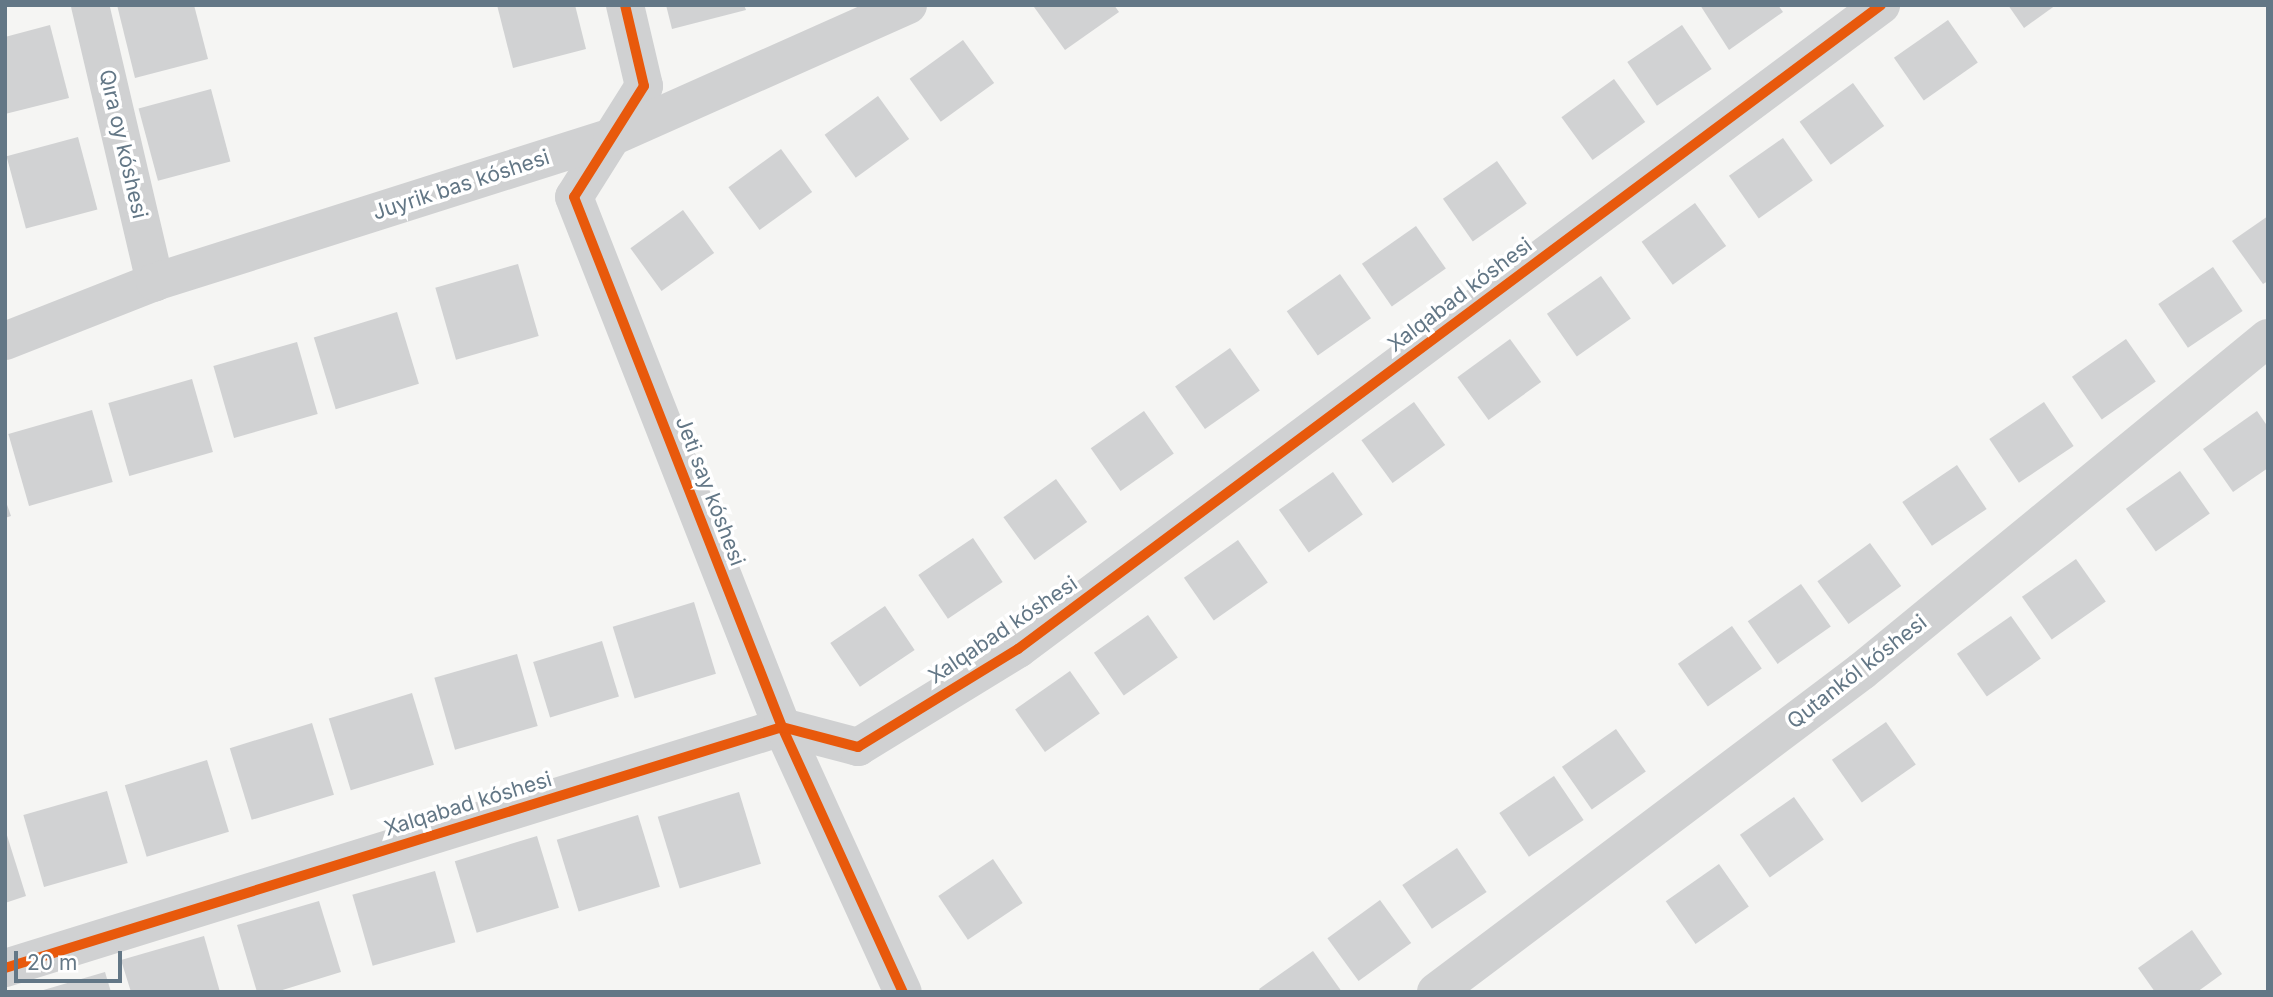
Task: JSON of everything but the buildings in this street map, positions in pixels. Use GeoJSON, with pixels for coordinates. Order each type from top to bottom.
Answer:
{"type":"FeatureCollection","features":[{"type":"Feature","properties":{"kind":"street","name":"Qıra oy kóshesi"},"geometry":{"type":"LineString","coordinates":[[90,5],[155,282]]}},
{"type":"Feature","properties":{"kind":"street","name":"Jeti say kóshesi"},"geometry":{"type":"LineString","coordinates":[[625,5],[644,86],[574,197],[782,727],[903,992]]}},
{"type":"Feature","properties":{"kind":"street","name":"Juyrik bas kóshesi"},"geometry":{"type":"LineString","coordinates":[[5,341],[155,282],[612,137],[908,5]]}},
{"type":"Feature","properties":{"kind":"street","name":"Xalqabad kóshesi"},"geometry":{"type":"LineString","coordinates":[[5,968],[782,727],[858,747],[1018,649],[1881,5]]}},
{"type":"Feature","properties":{"kind":"street","name":"Qutankól kóshesi"},"geometry":{"type":"LineString","coordinates":[[1436,992],[1862,671],[2268,338]]}},
{"type":"Feature","properties":{"kind":"cycle path"},"geometry":{"type":"LineString","coordinates":[[625,5],[644,86],[574,197],[782,727],[903,992]]}},
{"type":"Feature","properties":{"kind":"cycle path"},"geometry":{"type":"LineString","coordinates":[[5,968],[782,727],[858,747],[1018,649],[1881,5]]}}]}
